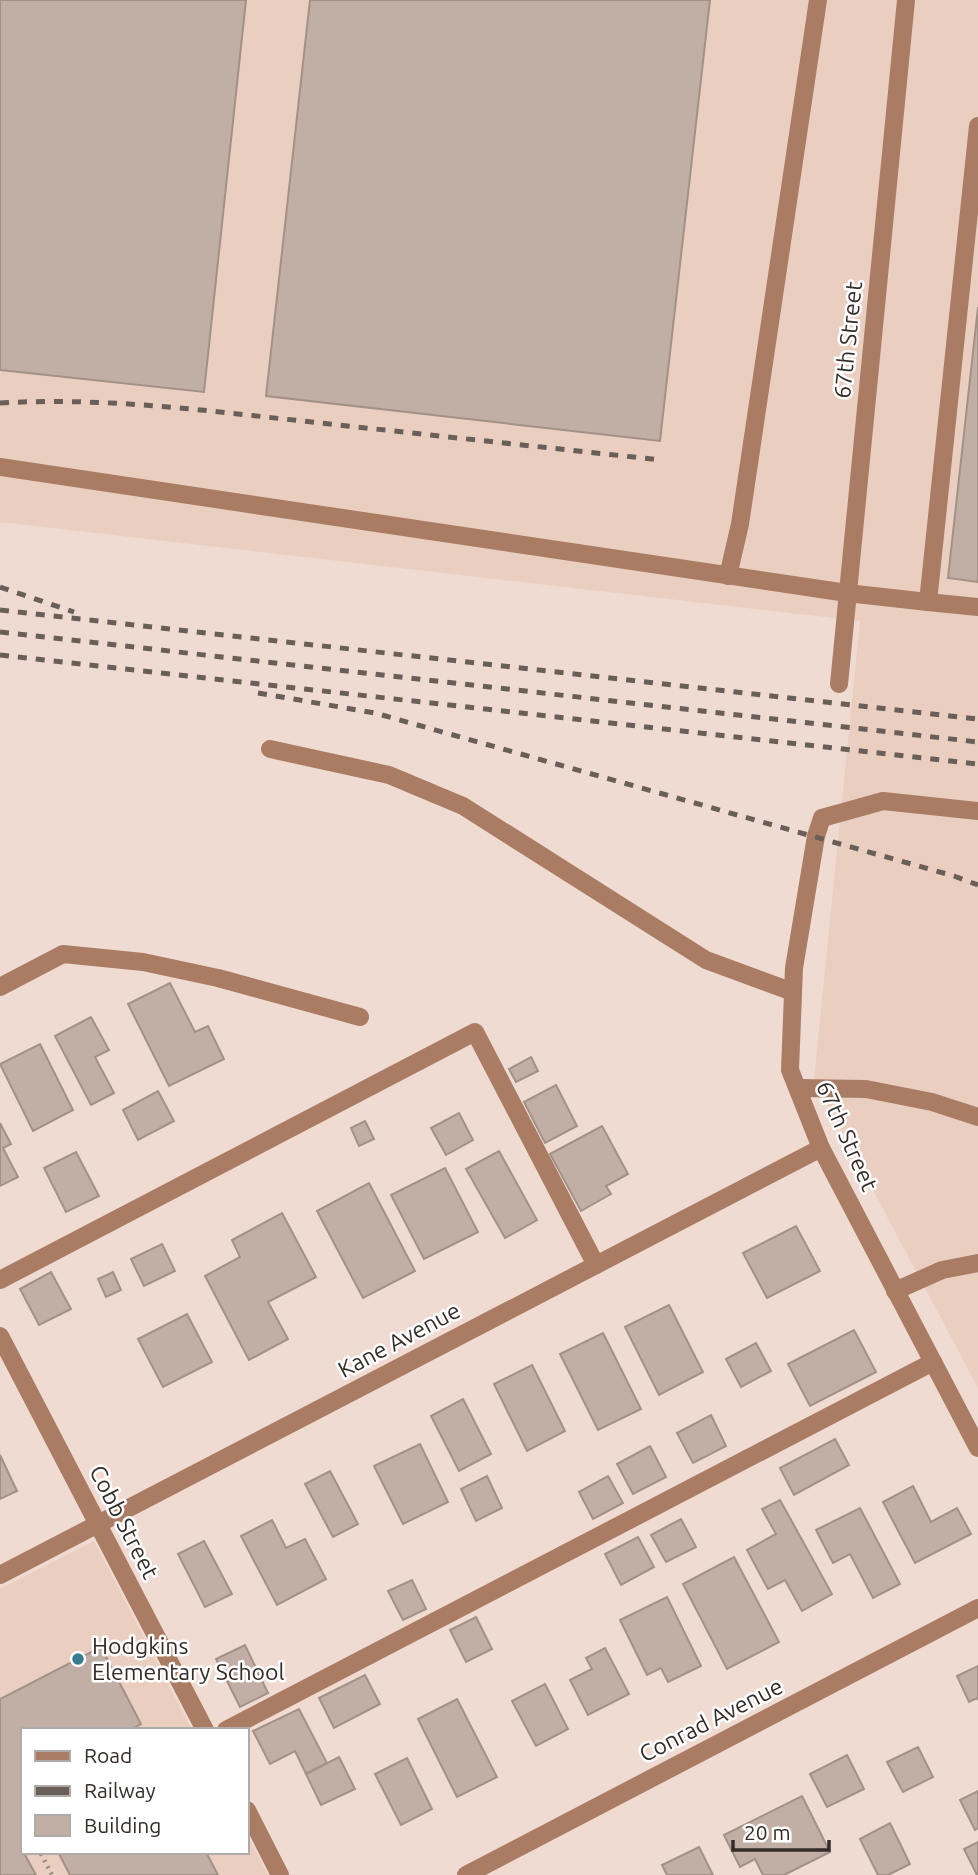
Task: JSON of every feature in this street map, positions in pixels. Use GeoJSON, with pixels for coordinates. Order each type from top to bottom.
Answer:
{"type":"FeatureCollection","features":[{"type":"Feature","properties":{"kind":"street"},"geometry":{"type":"LineString","coordinates":[[728,576],[740,524],[818,0]]}},
{"type":"Feature","properties":{"kind":"street","name":"67th Street"},"geometry":{"type":"LineString","coordinates":[[839,684],[906,0]]}},
{"type":"Feature","properties":{"kind":"street"},"geometry":{"type":"LineString","coordinates":[[928,602],[978,126]]}},
{"type":"Feature","properties":{"kind":"street"},"geometry":{"type":"LineString","coordinates":[[0,467],[728,576],[848,593],[978,607]]}},
{"type":"Feature","properties":{"kind":"street"},"geometry":{"type":"LineString","coordinates":[[270,749],[390,775],[463,806],[706,960],[793,992]]}},
{"type":"Feature","properties":{"kind":"street","name":"67th Street"},"geometry":{"type":"LineString","coordinates":[[978,811],[883,802],[822,818],[816,836],[794,968],[790,1070],[821,1148],[978,1448]]}},
{"type":"Feature","properties":{"kind":"street"},"geometry":{"type":"LineString","coordinates":[[0,987],[64,954],[143,962],[218,978],[360,1017]]}},
{"type":"Feature","properties":{"kind":"street"},"geometry":{"type":"LineString","coordinates":[[0,1280],[475,1032],[596,1265]]}},
{"type":"Feature","properties":{"kind":"street"},"geometry":{"type":"LineString","coordinates":[[797,1088],[866,1090],[932,1102],[978,1117]]}},
{"type":"Feature","properties":{"kind":"street","name":"Kane Avenue"},"geometry":{"type":"LineString","coordinates":[[0,1576],[821,1148]]}},
{"type":"Feature","properties":{"kind":"street"},"geometry":{"type":"LineString","coordinates":[[895,1291],[942,1270],[978,1263]]}},
{"type":"Feature","properties":{"kind":"street","name":"Cobb Street"},"geometry":{"type":"LineString","coordinates":[[0,1336],[204,1728]]}},
{"type":"Feature","properties":{"kind":"street"},"geometry":{"type":"LineString","coordinates":[[230,1728],[933,1362]]}},
{"type":"Feature","properties":{"kind":"street","name":"Conrad Avenue"},"geometry":{"type":"LineString","coordinates":[[466,1875],[978,1608]]}},
{"type":"Feature","properties":{"kind":"street"},"geometry":{"type":"LineString","coordinates":[[248,1812],[280,1875]]}},
{"type":"Feature","properties":{"kind":"path"},"geometry":{"type":"LineString","coordinates":[[41,1854],[52,1875]]}},
{"type":"Feature","properties":{"kind":"shaded area"},"geometry":{"type":"Polygon","coordinates":[[[0,0],[978,0],[978,1388],[814,1079],[860,621],[0,522],[0,0]]]}},
{"type":"Feature","properties":{"kind":"shaded area","name":"Hodgkins Elementary School"},"geometry":{"type":"Polygon","coordinates":[[[94,1541],[191,1728],[21,1728],[21,1854],[248,1854],[248,1837],[268,1875],[0,1875],[0,1589],[94,1541]]]}},
{"type":"Feature","properties":{"kind":"building"},"geometry":{"type":"Polygon","coordinates":[[[0,0],[246,0],[204,392],[0,370],[0,0]]]}},
{"type":"Feature","properties":{"kind":"building"},"geometry":{"type":"Polygon","coordinates":[[[310,0],[710,0],[660,441],[266,396],[310,0]]]}},
{"type":"Feature","properties":{"kind":"building"},"geometry":{"type":"Polygon","coordinates":[[[978,307],[978,582],[948,578],[978,307]]]}},
{"type":"Feature","properties":{"kind":"building"},"geometry":{"type":"Polygon","coordinates":[[[170,983],[195,1032],[208,1026],[224,1059],[169,1086],[128,1004],[170,983]]]}},
{"type":"Feature","properties":{"kind":"building"},"geometry":{"type":"Polygon","coordinates":[[[91,1017],[109,1050],[95,1057],[114,1093],[91,1105],[55,1036],[91,1017]]]}},
{"type":"Feature","properties":{"kind":"building"},"geometry":{"type":"Polygon","coordinates":[[[40,1044],[73,1110],[33,1131],[0,1064],[40,1044]]]}},
{"type":"Feature","properties":{"kind":"building"},"geometry":{"type":"Polygon","coordinates":[[[531,1057],[538,1071],[516,1082],[509,1069],[531,1057]]]}},
{"type":"Feature","properties":{"kind":"building"},"geometry":{"type":"Polygon","coordinates":[[[556,1085],[577,1126],[545,1143],[524,1102],[556,1085]]]}},
{"type":"Feature","properties":{"kind":"building"},"geometry":{"type":"Polygon","coordinates":[[[158,1091],[174,1121],[138,1140],[123,1110],[158,1091]]]}},
{"type":"Feature","properties":{"kind":"building"},"geometry":{"type":"Polygon","coordinates":[[[459,1113],[473,1140],[446,1155],[431,1128],[459,1113]]]}},
{"type":"Feature","properties":{"kind":"building"},"geometry":{"type":"Polygon","coordinates":[[[365,1121],[374,1139],[359,1146],[351,1128],[365,1121]]]}},
{"type":"Feature","properties":{"kind":"building"},"geometry":{"type":"Polygon","coordinates":[[[0,1123],[11,1144],[3,1148],[18,1177],[0,1186],[0,1123]]]}},
{"type":"Feature","properties":{"kind":"building"},"geometry":{"type":"Polygon","coordinates":[[[602,1126],[628,1174],[606,1186],[611,1194],[581,1211],[550,1154],[602,1126]]]}},
{"type":"Feature","properties":{"kind":"building"},"geometry":{"type":"Polygon","coordinates":[[[499,1151],[537,1220],[505,1238],[466,1169],[499,1151]]]}},
{"type":"Feature","properties":{"kind":"building"},"geometry":{"type":"Polygon","coordinates":[[[76,1152],[99,1196],[66,1212],[44,1168],[76,1152]]]}},
{"type":"Feature","properties":{"kind":"building"},"geometry":{"type":"Polygon","coordinates":[[[445,1168],[478,1232],[424,1259],[391,1195],[445,1168]]]}},
{"type":"Feature","properties":{"kind":"building"},"geometry":{"type":"Polygon","coordinates":[[[369,1183],[415,1271],[363,1298],[317,1211],[369,1183]]]}},
{"type":"Feature","properties":{"kind":"building"},"geometry":{"type":"Polygon","coordinates":[[[282,1213],[316,1277],[268,1302],[288,1339],[249,1360],[205,1276],[240,1257],[232,1240],[282,1213]]]}},
{"type":"Feature","properties":{"kind":"building"},"geometry":{"type":"Polygon","coordinates":[[[796,1226],[820,1271],[767,1298],[743,1253],[796,1226]]]}},
{"type":"Feature","properties":{"kind":"building"},"geometry":{"type":"Polygon","coordinates":[[[162,1244],[175,1271],[144,1286],[131,1259],[162,1244]]]}},
{"type":"Feature","properties":{"kind":"building"},"geometry":{"type":"Polygon","coordinates":[[[51,1272],[71,1309],[39,1325],[20,1289],[51,1272]]]}},
{"type":"Feature","properties":{"kind":"building"},"geometry":{"type":"Polygon","coordinates":[[[113,1272],[121,1290],[106,1297],[98,1279],[113,1272]]]}},
{"type":"Feature","properties":{"kind":"building"},"geometry":{"type":"Polygon","coordinates":[[[669,1305],[703,1372],[659,1395],[625,1327],[669,1305]]]}},
{"type":"Feature","properties":{"kind":"building"},"geometry":{"type":"Polygon","coordinates":[[[187,1314],[212,1362],[163,1387],[138,1339],[187,1314]]]}},
{"type":"Feature","properties":{"kind":"building"},"geometry":{"type":"Polygon","coordinates":[[[854,1330],[876,1372],[810,1406],[788,1364],[854,1330]]]}},
{"type":"Feature","properties":{"kind":"building"},"geometry":{"type":"Polygon","coordinates":[[[603,1333],[641,1409],[598,1430],[560,1354],[603,1333]]]}},
{"type":"Feature","properties":{"kind":"building"},"geometry":{"type":"Polygon","coordinates":[[[756,1343],[771,1371],[741,1387],[726,1359],[756,1343]]]}},
{"type":"Feature","properties":{"kind":"building"},"geometry":{"type":"Polygon","coordinates":[[[532,1365],[565,1431],[527,1451],[494,1384],[532,1365]]]}},
{"type":"Feature","properties":{"kind":"building"},"geometry":{"type":"Polygon","coordinates":[[[463,1399],[491,1454],[459,1471],[431,1416],[463,1399]]]}},
{"type":"Feature","properties":{"kind":"building"},"geometry":{"type":"Polygon","coordinates":[[[711,1415],[726,1446],[693,1463],[677,1433],[711,1415]]]}},
{"type":"Feature","properties":{"kind":"building"},"geometry":{"type":"Polygon","coordinates":[[[835,1439],[849,1465],[794,1495],[780,1468],[835,1439]]]}},
{"type":"Feature","properties":{"kind":"building"},"geometry":{"type":"Polygon","coordinates":[[[420,1444],[448,1502],[403,1524],[374,1466],[420,1444]]]}},
{"type":"Feature","properties":{"kind":"building"},"geometry":{"type":"Polygon","coordinates":[[[650,1446],[666,1477],[633,1494],[617,1464],[650,1446]]]}},
{"type":"Feature","properties":{"kind":"building"},"geometry":{"type":"Polygon","coordinates":[[[0,1455],[17,1491],[0,1499],[0,1455]]]}},
{"type":"Feature","properties":{"kind":"building"},"geometry":{"type":"Polygon","coordinates":[[[330,1471],[358,1524],[333,1537],[305,1484],[330,1471]]]}},
{"type":"Feature","properties":{"kind":"building"},"geometry":{"type":"Polygon","coordinates":[[[487,1476],[502,1508],[476,1521],[461,1489],[487,1476]]]}},
{"type":"Feature","properties":{"kind":"building"},"geometry":{"type":"Polygon","coordinates":[[[608,1476],[623,1503],[593,1519],[579,1492],[608,1476]]]}},
{"type":"Feature","properties":{"kind":"building"},"geometry":{"type":"Polygon","coordinates":[[[913,1486],[931,1522],[957,1508],[971,1534],[915,1563],[883,1502],[913,1486]]]}},
{"type":"Feature","properties":{"kind":"building"},"geometry":{"type":"Polygon","coordinates":[[[780,1500],[832,1594],[802,1611],[785,1580],[768,1589],[747,1550],[776,1534],[762,1509],[780,1500]]]}},
{"type":"Feature","properties":{"kind":"building"},"geometry":{"type":"Polygon","coordinates":[[[860,1508],[900,1584],[873,1598],[850,1554],[833,1563],[816,1530],[860,1508]]]}},
{"type":"Feature","properties":{"kind":"building"},"geometry":{"type":"Polygon","coordinates":[[[681,1519],[696,1547],[666,1562],[651,1535],[681,1519]]]}},
{"type":"Feature","properties":{"kind":"building"},"geometry":{"type":"Polygon","coordinates":[[[272,1520],[286,1548],[305,1539],[326,1579],[277,1605],[241,1536],[272,1520]]]}},
{"type":"Feature","properties":{"kind":"building"},"geometry":{"type":"Polygon","coordinates":[[[638,1537],[654,1567],[621,1585],[605,1554],[638,1537]]]}},
{"type":"Feature","properties":{"kind":"building"},"geometry":{"type":"Polygon","coordinates":[[[204,1541],[232,1594],[205,1607],[178,1554],[204,1541]]]}},
{"type":"Feature","properties":{"kind":"building"},"geometry":{"type":"Polygon","coordinates":[[[734,1557],[779,1642],[727,1669],[683,1584],[734,1557]]]}},
{"type":"Feature","properties":{"kind":"building"},"geometry":{"type":"Polygon","coordinates":[[[412,1580],[426,1609],[403,1620],[388,1591],[412,1580]]]}},
{"type":"Feature","properties":{"kind":"building"},"geometry":{"type":"Polygon","coordinates":[[[667,1597],[701,1666],[668,1682],[661,1668],[647,1675],[620,1620],[667,1597]]]}},
{"type":"Feature","properties":{"kind":"building"},"geometry":{"type":"Polygon","coordinates":[[[476,1617],[492,1649],[466,1662],[450,1630],[476,1617]]]}},
{"type":"Feature","properties":{"kind":"building"},"geometry":{"type":"Polygon","coordinates":[[[245,1645],[268,1693],[240,1707],[216,1659],[245,1645]]]}},
{"type":"Feature","properties":{"kind":"building","name":"Hodgkins Elementary School"},"geometry":{"type":"Polygon","coordinates":[[[101,1647],[141,1724],[134,1728],[21,1728],[21,1854],[25,1854],[36,1875],[0,1875],[0,1699],[101,1647]]]}},
{"type":"Feature","properties":{"kind":"building"},"geometry":{"type":"Polygon","coordinates":[[[605,1648],[629,1694],[588,1715],[570,1680],[592,1669],[586,1658],[605,1648]]]}},
{"type":"Feature","properties":{"kind":"building"},"geometry":{"type":"Polygon","coordinates":[[[978,1666],[978,1700],[977,1698],[969,1702],[957,1676],[978,1666]]]}},
{"type":"Feature","properties":{"kind":"building"},"geometry":{"type":"Polygon","coordinates":[[[365,1675],[380,1704],[334,1728],[319,1698],[365,1675]]]}},
{"type":"Feature","properties":{"kind":"building"},"geometry":{"type":"Polygon","coordinates":[[[545,1684],[568,1729],[536,1746],[512,1701],[545,1684]]]}},
{"type":"Feature","properties":{"kind":"building"},"geometry":{"type":"Polygon","coordinates":[[[457,1699],[497,1777],[457,1797],[418,1719],[457,1699]]]}},
{"type":"Feature","properties":{"kind":"building"},"geometry":{"type":"Polygon","coordinates":[[[299,1709],[327,1763],[306,1774],[295,1751],[270,1764],[253,1731],[299,1709]]]}},
{"type":"Feature","properties":{"kind":"building"},"geometry":{"type":"Polygon","coordinates":[[[918,1747],[933,1777],[903,1792],[887,1762],[918,1747]]]}},
{"type":"Feature","properties":{"kind":"building"},"geometry":{"type":"Polygon","coordinates":[[[847,1755],[864,1789],[827,1807],[810,1774],[847,1755]]]}},
{"type":"Feature","properties":{"kind":"building"},"geometry":{"type":"Polygon","coordinates":[[[339,1757],[355,1789],[321,1805],[306,1774],[339,1757]]]}},
{"type":"Feature","properties":{"kind":"building"},"geometry":{"type":"Polygon","coordinates":[[[407,1758],[432,1809],[401,1825],[375,1774],[407,1758]]]}},
{"type":"Feature","properties":{"kind":"building"},"geometry":{"type":"Polygon","coordinates":[[[978,1791],[978,1828],[975,1830],[960,1800],[978,1791]]]}},
{"type":"Feature","properties":{"kind":"building"},"geometry":{"type":"Polygon","coordinates":[[[802,1796],[830,1852],[784,1875],[763,1875],[755,1859],[740,1867],[724,1835],[802,1796]]]}},
{"type":"Feature","properties":{"kind":"building"},"geometry":{"type":"Polygon","coordinates":[[[890,1823],[910,1864],[888,1875],[878,1875],[860,1839],[890,1823]]]}},
{"type":"Feature","properties":{"kind":"building"},"geometry":{"type":"Polygon","coordinates":[[[978,1842],[978,1875],[977,1875],[964,1849],[978,1842]]]}},
{"type":"Feature","properties":{"kind":"building"},"geometry":{"type":"Polygon","coordinates":[[[699,1847],[713,1875],[667,1875],[662,1865],[699,1847]]]}},
{"type":"Feature","properties":{"kind":"building"},"geometry":{"type":"Polygon","coordinates":[[[59,1854],[207,1854],[218,1875],[70,1875],[59,1854]]]}},
{"type":"Feature","properties":{"kind":"railway"},"geometry":{"type":"LineString","coordinates":[[0,403],[76,402],[151,406],[661,460]]}},
{"type":"Feature","properties":{"kind":"railway"},"geometry":{"type":"LineString","coordinates":[[0,587],[74,612]]}},
{"type":"Feature","properties":{"kind":"railway"},"geometry":{"type":"LineString","coordinates":[[0,610],[978,719]]}},
{"type":"Feature","properties":{"kind":"railway"},"geometry":{"type":"LineString","coordinates":[[0,632],[978,742]]}},
{"type":"Feature","properties":{"kind":"railway"},"geometry":{"type":"LineString","coordinates":[[0,655],[978,764]]}},
{"type":"Feature","properties":{"kind":"railway"},"geometry":{"type":"LineString","coordinates":[[258,693],[375,713],[978,885]]}},
{"type":"Feature","properties":{"kind":"place","name":"Hodgkins Elementary School"},"geometry":{"type":"Point","coordinates":[78,1659]}}]}
